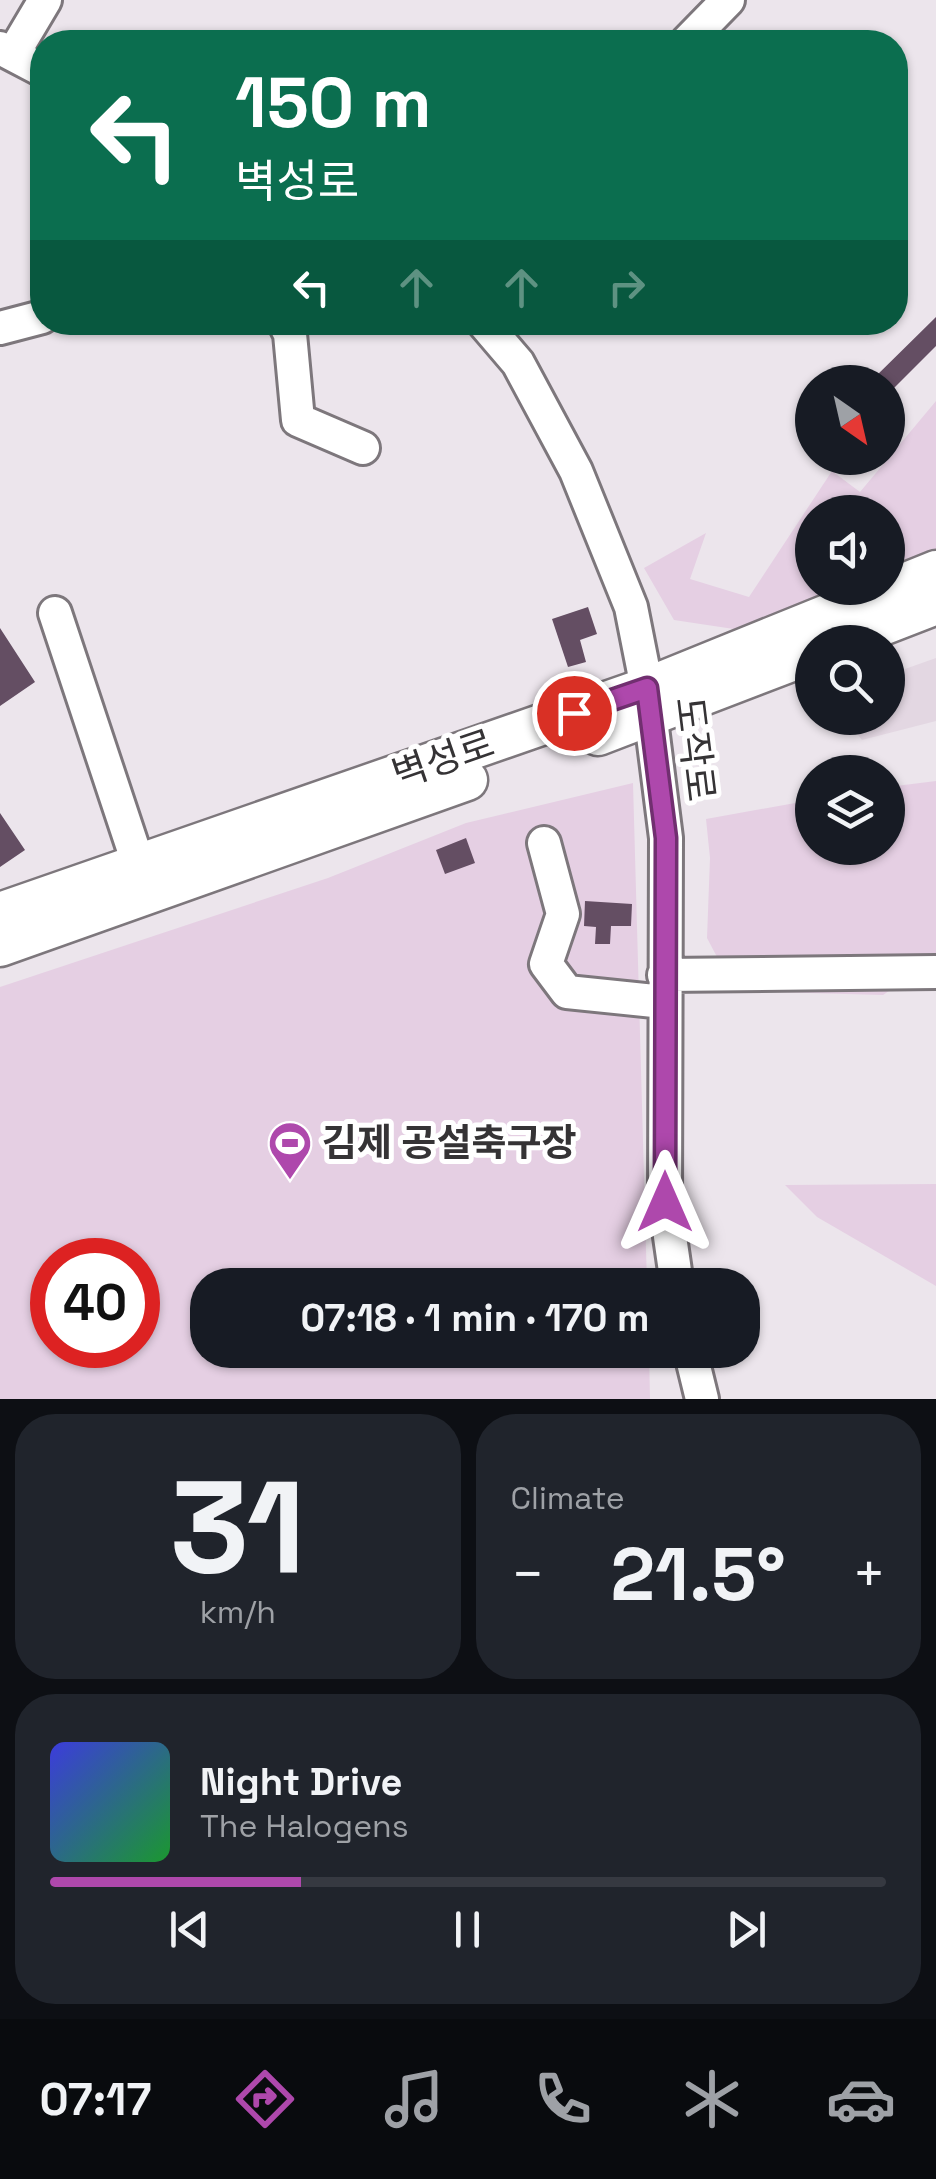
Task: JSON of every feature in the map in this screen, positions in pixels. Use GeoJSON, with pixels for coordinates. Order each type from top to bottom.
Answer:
{"type":"FeatureCollection","features":[{"type":"Feature","properties":{"kind":"main road","name":"벽성로"},"geometry":{"type":"LineString","coordinates":[[0,946],[649,702],[936,571]]}},
{"type":"Feature","properties":{"kind":"main road"},"geometry":{"type":"LineString","coordinates":[[882,625],[936,604]]}},
{"type":"Feature","properties":{"kind":"main road","name":"벽성로"},"geometry":{"type":"LineString","coordinates":[[0,913],[795,658]]}},
{"type":"Feature","properties":{"kind":"street"},"geometry":{"type":"LineString","coordinates":[[30,63],[7,51],[45,0]]}},
{"type":"Feature","properties":{"kind":"street"},"geometry":{"type":"LineString","coordinates":[[699,30],[728,0]]}},
{"type":"Feature","properties":{"kind":"street"},"geometry":{"type":"LineString","coordinates":[[0,328],[30,319]]}},
{"type":"Feature","properties":{"kind":"street"},"geometry":{"type":"LineString","coordinates":[[290,335],[298,420],[363,448]]}},
{"type":"Feature","properties":{"kind":"street","name":"도작로"},"geometry":{"type":"LineString","coordinates":[[494,335],[518,362],[576,472],[631,607],[649,702],[666,838],[665,1202],[675,1268]]}},
{"type":"Feature","properties":{"kind":"street"},"geometry":{"type":"LineString","coordinates":[[55,614],[138,866]]}},
{"type":"Feature","properties":{"kind":"street"},"geometry":{"type":"LineString","coordinates":[[544,843],[564,914],[546,964],[567,992],[936,972]]}},
{"type":"Feature","properties":{"kind":"street"},"geometry":{"type":"LineString","coordinates":[[694,1368],[702,1399]]}},
{"type":"Feature","properties":{"kind":"shaded area"},"geometry":{"type":"Polygon","coordinates":[[[936,401],[936,552],[905,565],[905,495],[816,495],[829,475],[837,475],[860,492],[874,475],[905,475],[905,438],[936,401]]]}},
{"type":"Feature","properties":{"kind":"shaded area"},"geometry":{"type":"Polygon","coordinates":[[[795,527],[795,605],[809,605],[747,631],[674,620],[644,568],[706,533],[690,579],[749,597],[795,527]]]}},
{"type":"Feature","properties":{"kind":"shaded area"},"geometry":{"type":"Polygon","coordinates":[[[936,658],[936,721],[905,729],[905,669],[936,658]]]}},
{"type":"Feature","properties":{"kind":"shaded area"},"geometry":{"type":"Polygon","coordinates":[[[936,781],[936,959],[883,995],[735,991],[707,938],[710,858],[706,819],[795,803],[795,865],[905,865],[905,785],[936,781]]]}},
{"type":"Feature","properties":{"kind":"shaded area"},"geometry":{"type":"Polygon","coordinates":[[[633,783],[647,1268],[190,1268],[190,1368],[649,1368],[650,1399],[0,1399],[0,987],[328,878],[466,823],[633,783]]]}},
{"type":"Feature","properties":{"kind":"shaded area"},"geometry":{"type":"Polygon","coordinates":[[[936,1184],[936,1286],[817,1217],[785,1185],[936,1184]]]}},
{"type":"Feature","properties":{"kind":"building"},"geometry":{"type":"Polygon","coordinates":[[[936,317],[936,346],[905,377],[905,365],[887,365],[936,317]]]}},
{"type":"Feature","properties":{"kind":"building"},"geometry":{"type":"Polygon","coordinates":[[[588,607],[597,634],[580,640],[586,662],[568,667],[552,619],[588,607]]]}},
{"type":"Feature","properties":{"kind":"building"},"geometry":{"type":"Polygon","coordinates":[[[0,628],[35,682],[0,706],[0,628]]]}},
{"type":"Feature","properties":{"kind":"building"},"geometry":{"type":"Polygon","coordinates":[[[0,813],[25,850],[0,867],[0,813]]]}},
{"type":"Feature","properties":{"kind":"building"},"geometry":{"type":"Polygon","coordinates":[[[466,838],[475,863],[445,874],[436,850],[466,838]]]}},
{"type":"Feature","properties":{"kind":"building"},"geometry":{"type":"Polygon","coordinates":[[[585,901],[632,904],[631,926],[611,926],[610,944],[595,944],[596,927],[584,926],[585,901]]]}},
{"type":"Feature","properties":{"kind":"place","name":"김제 공설축구장"},"geometry":{"type":"Point","coordinates":[290,1181]}},
{"type":"Feature","properties":{"kind":"route"},"geometry":{"type":"LineString","coordinates":[[574,713],[647,688],[666,838],[665,1202]]}}]}
